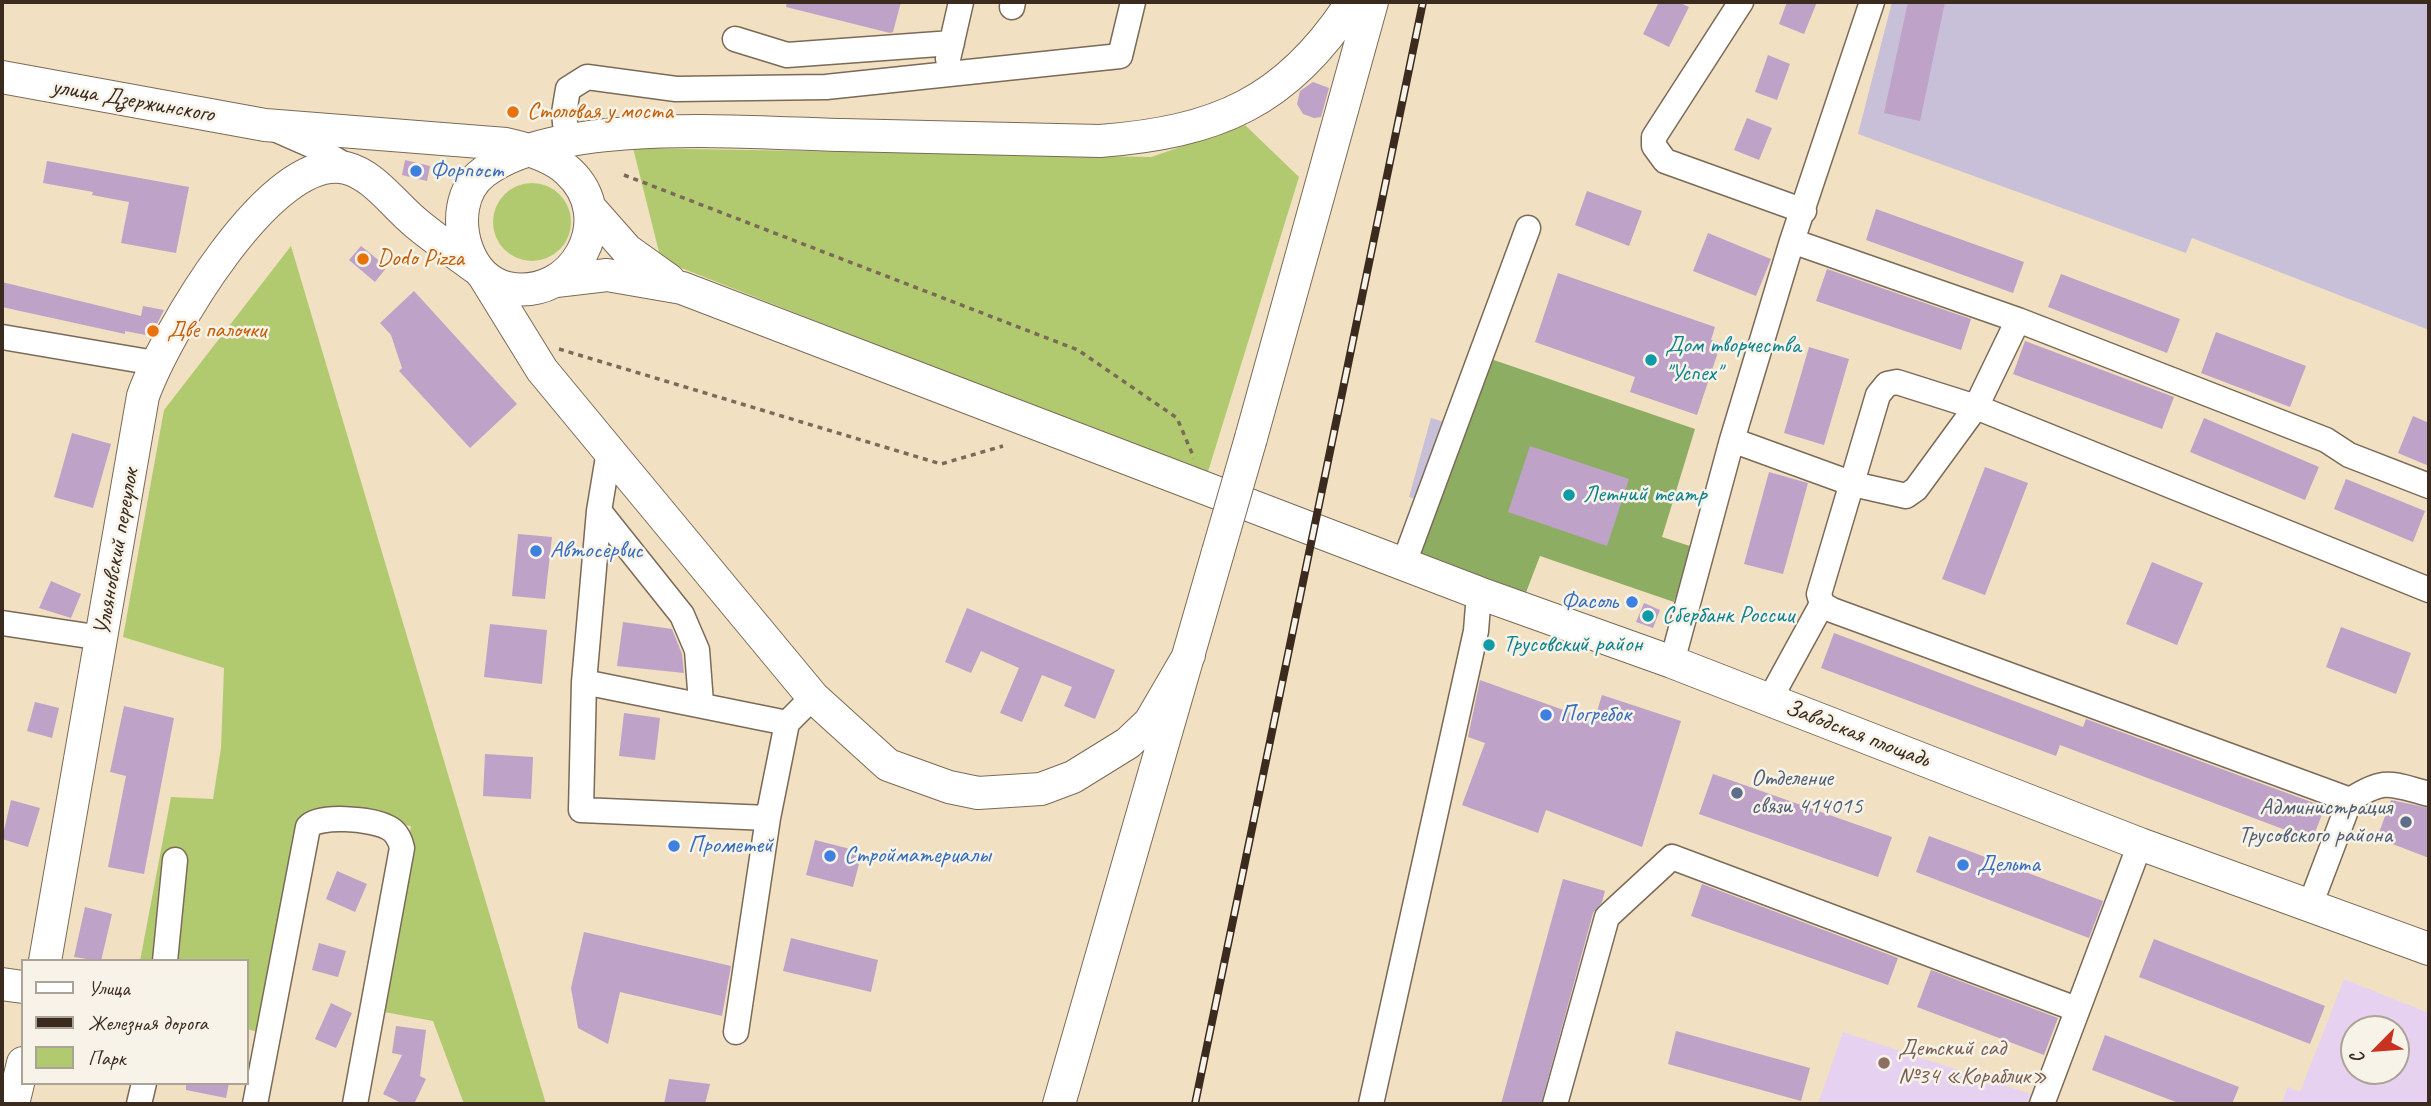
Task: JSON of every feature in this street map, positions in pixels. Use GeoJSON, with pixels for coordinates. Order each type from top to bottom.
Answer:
{"type":"FeatureCollection","features":[{"type":"Feature","properties":{"kind":"main road"},"geometry":{"type":"LineString","coordinates":[[1189,655],[1150,722],[1128,743],[1073,777],[1041,789],[999,794],[949,787],[888,765],[813,697],[542,370],[481,273],[465,241],[462,224],[464,205],[470,187],[481,174],[497,164],[531,151],[567,142],[664,132],[1100,141],[1157,137],[1202,126],[1244,107],[1276,87],[1306,62],[1335,29],[1352,2]]}},
{"type":"Feature","properties":{"kind":"main road"},"geometry":{"type":"LineString","coordinates":[[1059,1104],[1251,438],[1372,2]]}},
{"type":"Feature","properties":{"kind":"main road","name":"улица Дзержинского"},"geometry":{"type":"LineString","coordinates":[[2,77],[265,125],[432,136],[506,144],[531,151]]}},
{"type":"Feature","properties":{"kind":"main road"},"geometry":{"type":"LineString","coordinates":[[531,151],[568,170],[580,185],[589,207],[592,231],[583,255],[571,270],[556,281]]}},
{"type":"Feature","properties":{"kind":"main road","name":"Ульяновский переулок"},"geometry":{"type":"LineString","coordinates":[[45,959],[143,396],[155,363],[184,310],[221,259],[245,227],[286,187],[330,166],[359,173]]}},
{"type":"Feature","properties":{"kind":"main road"},"geometry":{"type":"LineString","coordinates":[[359,173],[416,223],[497,284],[520,289],[556,281],[607,275],[682,288]]}},
{"type":"Feature","properties":{"kind":"main road"},"geometry":{"type":"LineString","coordinates":[[589,207],[638,260],[682,288]]}},
{"type":"Feature","properties":{"kind":"main road","name":"Заводская площадь"},"geometry":{"type":"LineString","coordinates":[[682,288],[1479,593],[1770,699],[2309,908],[2429,949]]}},
{"type":"Feature","properties":{"kind":"main road"},"geometry":{"type":"LineString","coordinates":[[2,984],[21,987]]}},
{"type":"Feature","properties":{"kind":"main road"},"geometry":{"type":"LineString","coordinates":[[13,1104],[21,1071]]}},
{"type":"Feature","properties":{"kind":"street"},"geometry":{"type":"LineString","coordinates":[[944,75],[961,2]]}},
{"type":"Feature","properties":{"kind":"street"},"geometry":{"type":"LineString","coordinates":[[567,142],[564,113],[568,89],[587,77],[676,89],[826,87],[1120,56],[1133,2]]}},
{"type":"Feature","properties":{"kind":"street"},"geometry":{"type":"LineString","coordinates":[[1741,2],[1654,137],[1654,146],[1665,161],[1804,211]]}},
{"type":"Feature","properties":{"kind":"street"},"geometry":{"type":"LineString","coordinates":[[1672,662],[1732,440],[1792,241],[1872,2]]}},
{"type":"Feature","properties":{"kind":"street"},"geometry":{"type":"LineString","coordinates":[[735,39],[787,55],[952,44]]}},
{"type":"Feature","properties":{"kind":"street"},"geometry":{"type":"LineString","coordinates":[[265,125],[313,146],[359,173]]}},
{"type":"Feature","properties":{"kind":"street"},"geometry":{"type":"LineString","coordinates":[[1404,563],[1528,228]]}},
{"type":"Feature","properties":{"kind":"street"},"geometry":{"type":"LineString","coordinates":[[1792,241],[2018,320],[2326,440],[2349,455],[2429,485]]}},
{"type":"Feature","properties":{"kind":"street"},"geometry":{"type":"LineString","coordinates":[[1732,440],[1853,484],[1901,497],[1912,493],[1976,407],[2018,320]]}},
{"type":"Feature","properties":{"kind":"street"},"geometry":{"type":"LineString","coordinates":[[2,337],[155,363]]}},
{"type":"Feature","properties":{"kind":"street"},"geometry":{"type":"LineString","coordinates":[[2350,800],[1832,610],[1822,604],[1819,594],[1878,395],[1887,384],[1906,384],[1976,407],[2429,590]]}},
{"type":"Feature","properties":{"kind":"street"},"geometry":{"type":"LineString","coordinates":[[609,451],[599,511],[584,682],[581,810],[768,818]]}},
{"type":"Feature","properties":{"kind":"street"},"geometry":{"type":"LineString","coordinates":[[599,511],[682,615],[696,650],[701,703]]}},
{"type":"Feature","properties":{"kind":"street"},"geometry":{"type":"LineString","coordinates":[[1371,1104],[1476,631],[1479,593]]}},
{"type":"Feature","properties":{"kind":"street"},"geometry":{"type":"LineString","coordinates":[[1770,699],[1822,604]]}},
{"type":"Feature","properties":{"kind":"street"},"geometry":{"type":"LineString","coordinates":[[2,623],[102,638]]}},
{"type":"Feature","properties":{"kind":"street"},"geometry":{"type":"LineString","coordinates":[[584,682],[701,703],[787,723]]}},
{"type":"Feature","properties":{"kind":"street"},"geometry":{"type":"LineString","coordinates":[[736,1032],[768,818],[787,723],[813,697]]}},
{"type":"Feature","properties":{"kind":"street"},"geometry":{"type":"LineString","coordinates":[[2309,908],[2350,800],[2371,787],[2384,783],[2429,794]]}},
{"type":"Feature","properties":{"kind":"street"},"geometry":{"type":"LineString","coordinates":[[256,1104],[308,827],[316,819],[326,818],[386,826],[400,839],[402,848],[355,1104]]}},
{"type":"Feature","properties":{"kind":"street"},"geometry":{"type":"LineString","coordinates":[[2042,1104],[2140,844]]}},
{"type":"Feature","properties":{"kind":"street"},"geometry":{"type":"LineString","coordinates":[[1555,1104],[1607,917],[1672,857],[2076,1009]]}},
{"type":"Feature","properties":{"kind":"street"},"geometry":{"type":"LineString","coordinates":[[165,959],[176,860]]}},
{"type":"Feature","properties":{"kind":"street"},"geometry":{"type":"LineString","coordinates":[[139,1104],[144,1085]]}},
{"type":"Feature","properties":{"kind":"path"},"geometry":{"type":"LineString","coordinates":[[624,175],[1078,350],[1177,418],[1195,460]]}},
{"type":"Feature","properties":{"kind":"path"},"geometry":{"type":"LineString","coordinates":[[520,338],[941,464],[1003,446]]}},
{"type":"Feature","properties":{"kind":"shaded area"},"geometry":{"type":"Polygon","coordinates":[[[1892,2],[2429,2],[2429,330],[2192,238],[2186,253],[1858,134],[1892,2]]]}},
{"type":"Feature","properties":{"kind":"shaded area"},"geometry":{"type":"Polygon","coordinates":[[[1431,418],[1451,424],[1428,502],[1409,497],[1431,418]]]}},
{"type":"Feature","properties":{"kind":"shaded area"},"geometry":{"type":"Polygon","coordinates":[[[2344,979],[2429,1013],[2429,1104],[2281,1104],[2288,1087],[2300,1092],[2344,979]]]}},
{"type":"Feature","properties":{"kind":"shaded area","name":"Детский сад №34 «Кораблик»"},"geometry":{"type":"Polygon","coordinates":[[[1843,1032],[2031,1094],[2027,1104],[1818,1104],[1843,1032]]]}},
{"type":"Feature","properties":{"kind":"green space"},"geometry":{"type":"Polygon","coordinates":[[[1245,125],[1299,177],[1207,475],[661,260],[633,148],[1151,157],[1245,125]]]}},
{"type":"Feature","properties":{"kind":"green space"},"geometry":{"type":"Polygon","coordinates":[[[532,183],[547,186],[564,200],[571,222],[568,237],[554,254],[532,261],[517,258],[500,244],[493,222],[496,207],[510,190],[532,183]]]}},
{"type":"Feature","properties":{"kind":"green space"},"geometry":{"type":"Polygon","coordinates":[[[291,246],[546,1104],[464,1104],[433,1021],[379,1011],[411,826],[319,812],[308,827],[280,1038],[248,1029],[248,959],[140,959],[171,797],[213,799],[221,748],[224,668],[123,637],[164,410],[291,246]]]}},
{"type":"Feature","properties":{"kind":"green space"},"geometry":{"type":"Polygon","coordinates":[[[1488,358],[1695,429],[1662,537],[1693,547],[1674,602],[1540,556],[1525,595],[1421,555],[1488,358]]]}},
{"type":"Feature","properties":{"kind":"building"},"geometry":{"type":"Polygon","coordinates":[[[787,2],[901,2],[893,32],[890,33],[786,7],[787,2]]]}},
{"type":"Feature","properties":{"kind":"building"},"geometry":{"type":"Polygon","coordinates":[[[1659,2],[1678,2],[1689,7],[1669,47],[1643,34],[1659,2]]]}},
{"type":"Feature","properties":{"kind":"building"},"geometry":{"type":"Polygon","coordinates":[[[1787,2],[1817,2],[1804,34],[1779,24],[1787,2]]]}},
{"type":"Feature","properties":{"kind":"building"},"geometry":{"type":"Polygon","coordinates":[[[1908,2],[1945,2],[1920,121],[1884,113],[1908,2]]]}},
{"type":"Feature","properties":{"kind":"building"},"geometry":{"type":"Polygon","coordinates":[[[1768,55],[1790,64],[1777,100],[1755,92],[1768,55]]]}},
{"type":"Feature","properties":{"kind":"building"},"geometry":{"type":"Polygon","coordinates":[[[1313,82],[1329,88],[1321,117],[1314,118],[1303,114],[1297,104],[1300,91],[1313,82]]]}},
{"type":"Feature","properties":{"kind":"building"},"geometry":{"type":"Polygon","coordinates":[[[1747,118],[1772,128],[1759,160],[1734,150],[1747,118]]]}},
{"type":"Feature","properties":{"kind":"building","name":"Форпост"},"geometry":{"type":"Polygon","coordinates":[[[405,160],[430,166],[427,181],[402,175],[405,160]]]}},
{"type":"Feature","properties":{"kind":"building"},"geometry":{"type":"Polygon","coordinates":[[[47,161],[189,187],[176,253],[121,243],[129,202],[43,183],[47,161]]]}},
{"type":"Feature","properties":{"kind":"building"},"geometry":{"type":"Polygon","coordinates":[[[1587,191],[1642,211],[1629,246],[1575,225],[1587,191]]]}},
{"type":"Feature","properties":{"kind":"building"},"geometry":{"type":"Polygon","coordinates":[[[1876,209],[2024,262],[2013,293],[1866,240],[1876,209]]]}},
{"type":"Feature","properties":{"kind":"building"},"geometry":{"type":"Polygon","coordinates":[[[1708,233],[1771,259],[1756,296],[1693,271],[1708,233]]]}},
{"type":"Feature","properties":{"kind":"building"},"geometry":{"type":"Polygon","coordinates":[[[361,246],[387,267],[375,282],[349,260],[361,246]]]}},
{"type":"Feature","properties":{"kind":"building"},"geometry":{"type":"Polygon","coordinates":[[[1827,269],[1971,319],[1961,350],[1816,301],[1827,269]]]}},
{"type":"Feature","properties":{"kind":"building","name":"Дом творчества \"Успех\""},"geometry":{"type":"Polygon","coordinates":[[[1558,273],[1715,327],[1711,340],[1721,343],[1697,415],[1630,392],[1635,377],[1535,342],[1558,273]]]}},
{"type":"Feature","properties":{"kind":"building"},"geometry":{"type":"Polygon","coordinates":[[[2061,274],[2180,319],[2167,353],[2048,307],[2061,274]]]}},
{"type":"Feature","properties":{"kind":"building"},"geometry":{"type":"Polygon","coordinates":[[[2,282],[141,316],[143,306],[164,310],[151,336],[125,331],[125,334],[2,307],[2,282]]]}},
{"type":"Feature","properties":{"kind":"building"},"geometry":{"type":"Polygon","coordinates":[[[414,291],[517,404],[470,448],[399,371],[402,368],[391,335],[380,323],[414,291]]]}},
{"type":"Feature","properties":{"kind":"building"},"geometry":{"type":"Polygon","coordinates":[[[2216,332],[2306,366],[2290,407],[2201,373],[2216,332]]]}},
{"type":"Feature","properties":{"kind":"building"},"geometry":{"type":"Polygon","coordinates":[[[2025,341],[2174,397],[2162,429],[2013,374],[2025,341]]]}},
{"type":"Feature","properties":{"kind":"building"},"geometry":{"type":"Polygon","coordinates":[[[1809,347],[1849,359],[1824,445],[1784,433],[1809,347]]]}},
{"type":"Feature","properties":{"kind":"building"},"geometry":{"type":"Polygon","coordinates":[[[2413,416],[2429,423],[2429,466],[2398,453],[2413,416]]]}},
{"type":"Feature","properties":{"kind":"building"},"geometry":{"type":"Polygon","coordinates":[[[2204,418],[2319,467],[2305,500],[2190,452],[2204,418]]]}},
{"type":"Feature","properties":{"kind":"building"},"geometry":{"type":"Polygon","coordinates":[[[72,433],[111,444],[93,508],[54,497],[72,433]]]}},
{"type":"Feature","properties":{"kind":"building","name":"Летний театр"},"geometry":{"type":"Polygon","coordinates":[[[1530,446],[1629,479],[1607,546],[1508,512],[1530,446]]]}},
{"type":"Feature","properties":{"kind":"building"},"geometry":{"type":"Polygon","coordinates":[[[1985,467],[2028,483],[1985,595],[1942,579],[1985,467]]]}},
{"type":"Feature","properties":{"kind":"building"},"geometry":{"type":"Polygon","coordinates":[[[1769,472],[1808,483],[1783,574],[1744,564],[1769,472]]]}},
{"type":"Feature","properties":{"kind":"building"},"geometry":{"type":"Polygon","coordinates":[[[2346,479],[2425,511],[2413,542],[2334,509],[2346,479]]]}},
{"type":"Feature","properties":{"kind":"building"},"geometry":{"type":"Polygon","coordinates":[[[518,534],[552,537],[545,599],[512,596],[518,534]]]}},
{"type":"Feature","properties":{"kind":"building"},"geometry":{"type":"Polygon","coordinates":[[[2152,562],[2203,583],[2177,645],[2126,624],[2152,562]]]}},
{"type":"Feature","properties":{"kind":"building"},"geometry":{"type":"Polygon","coordinates":[[[51,581],[81,594],[71,618],[39,608],[51,581]]]}},
{"type":"Feature","properties":{"kind":"building","name":"Сбербанк России"},"geometry":{"type":"Polygon","coordinates":[[[1644,603],[1660,610],[1653,628],[1636,622],[1644,603]]]}},
{"type":"Feature","properties":{"kind":"building"},"geometry":{"type":"Polygon","coordinates":[[[967,608],[1115,670],[1095,719],[1064,706],[1072,687],[1042,675],[1022,722],[1000,713],[1019,668],[981,651],[971,673],[945,662],[967,608]]]}},
{"type":"Feature","properties":{"kind":"building"},"geometry":{"type":"Polygon","coordinates":[[[623,622],[672,629],[682,654],[684,673],[617,666],[623,622]]]}},
{"type":"Feature","properties":{"kind":"building"},"geometry":{"type":"Polygon","coordinates":[[[490,624],[547,630],[542,684],[484,677],[490,624]]]}},
{"type":"Feature","properties":{"kind":"building"},"geometry":{"type":"Polygon","coordinates":[[[2341,627],[2411,653],[2396,694],[2326,667],[2341,627]]]}},
{"type":"Feature","properties":{"kind":"building"},"geometry":{"type":"Polygon","coordinates":[[[1834,633],[2083,727],[2086,719],[2325,807],[2312,840],[2060,745],[2056,756],[1821,668],[1834,633]]]}},
{"type":"Feature","properties":{"kind":"building"},"geometry":{"type":"Polygon","coordinates":[[[1480,680],[1594,721],[1602,695],[1681,721],[1642,847],[1546,810],[1538,833],[1462,805],[1485,743],[1468,737],[1480,680]]]}},
{"type":"Feature","properties":{"kind":"building"},"geometry":{"type":"Polygon","coordinates":[[[35,702],[59,708],[52,738],[27,731],[35,702]]]}},
{"type":"Feature","properties":{"kind":"building"},"geometry":{"type":"Polygon","coordinates":[[[124,706],[174,718],[144,874],[108,867],[126,776],[110,772],[124,706]]]}},
{"type":"Feature","properties":{"kind":"building"},"geometry":{"type":"Polygon","coordinates":[[[624,713],[660,718],[655,760],[619,756],[624,713]]]}},
{"type":"Feature","properties":{"kind":"building"},"geometry":{"type":"Polygon","coordinates":[[[485,754],[533,757],[531,799],[483,796],[485,754]]]}},
{"type":"Feature","properties":{"kind":"building"},"geometry":{"type":"Polygon","coordinates":[[[1713,774],[1892,837],[1878,877],[1699,814],[1713,774]]]}},
{"type":"Feature","properties":{"kind":"building"},"geometry":{"type":"Polygon","coordinates":[[[11,800],[40,808],[28,847],[2,839],[11,800]]]}},
{"type":"Feature","properties":{"kind":"building","name":"Администрация Трусовского района"},"geometry":{"type":"Polygon","coordinates":[[[2391,800],[2429,808],[2429,858],[2377,838],[2391,800]]]}},
{"type":"Feature","properties":{"kind":"building"},"geometry":{"type":"Polygon","coordinates":[[[1929,836],[2103,901],[2089,938],[1916,872],[1929,836]]]}},
{"type":"Feature","properties":{"kind":"building"},"geometry":{"type":"Polygon","coordinates":[[[815,840],[862,852],[853,887],[806,875],[815,840]]]}},
{"type":"Feature","properties":{"kind":"building"},"geometry":{"type":"Polygon","coordinates":[[[337,871],[367,884],[355,912],[326,899],[337,871]]]}},
{"type":"Feature","properties":{"kind":"building"},"geometry":{"type":"Polygon","coordinates":[[[1563,879],[1605,891],[1602,902],[1593,913],[1541,1104],[1501,1104],[1563,879]]]}},
{"type":"Feature","properties":{"kind":"building"},"geometry":{"type":"Polygon","coordinates":[[[1702,884],[1898,958],[1888,985],[1691,916],[1702,884]]]}},
{"type":"Feature","properties":{"kind":"building"},"geometry":{"type":"Polygon","coordinates":[[[85,907],[112,914],[101,959],[74,957],[85,907]]]}},
{"type":"Feature","properties":{"kind":"building"},"geometry":{"type":"Polygon","coordinates":[[[584,932],[731,966],[722,1016],[620,992],[608,1044],[578,1028],[571,988],[584,932]]]}},
{"type":"Feature","properties":{"kind":"building"},"geometry":{"type":"Polygon","coordinates":[[[791,938],[878,960],[871,992],[783,971],[791,938]]]}},
{"type":"Feature","properties":{"kind":"building"},"geometry":{"type":"Polygon","coordinates":[[[2154,939],[2325,1006],[2310,1044],[2139,977],[2154,939]]]}},
{"type":"Feature","properties":{"kind":"building"},"geometry":{"type":"Polygon","coordinates":[[[319,943],[346,951],[338,977],[312,970],[319,943]]]}},
{"type":"Feature","properties":{"kind":"building"},"geometry":{"type":"Polygon","coordinates":[[[1931,970],[2058,1018],[2044,1055],[1917,1007],[1931,970]]]}},
{"type":"Feature","properties":{"kind":"building"},"geometry":{"type":"Polygon","coordinates":[[[331,1003],[352,1013],[336,1048],[315,1039],[331,1003]]]}},
{"type":"Feature","properties":{"kind":"building"},"geometry":{"type":"Polygon","coordinates":[[[396,1026],[426,1030],[420,1076],[426,1079],[414,1104],[403,1104],[383,1094],[402,1055],[392,1053],[396,1026]]]}},
{"type":"Feature","properties":{"kind":"building"},"geometry":{"type":"Polygon","coordinates":[[[1676,1031],[1810,1068],[1801,1101],[1668,1064],[1676,1031]]]}},
{"type":"Feature","properties":{"kind":"building"},"geometry":{"type":"Polygon","coordinates":[[[2105,1035],[2239,1087],[2232,1104],[2181,1104],[2092,1070],[2105,1035]]]}},
{"type":"Feature","properties":{"kind":"building"},"geometry":{"type":"Polygon","coordinates":[[[669,1079],[710,1084],[705,1104],[664,1104],[669,1079]]]}},
{"type":"Feature","properties":{"kind":"building"},"geometry":{"type":"Polygon","coordinates":[[[186,1085],[229,1085],[226,1098],[186,1090],[186,1085]]]}},
{"type":"Feature","properties":{"kind":"railway"},"geometry":{"type":"LineString","coordinates":[[1195,1104],[1423,2]]}},
{"type":"Feature","properties":{"kind":"place","name":"Столовая у моста"},"geometry":{"type":"Point","coordinates":[513,112]}},
{"type":"Feature","properties":{"kind":"place","name":"Форпост"},"geometry":{"type":"Point","coordinates":[416,171]}},
{"type":"Feature","properties":{"kind":"place","name":"Dodo Pizza"},"geometry":{"type":"Point","coordinates":[363,259]}},
{"type":"Feature","properties":{"kind":"place","name":"Две палочки"},"geometry":{"type":"Point","coordinates":[153,331]}},
{"type":"Feature","properties":{"kind":"place","name":"Дом творчества \"Успех\""},"geometry":{"type":"Point","coordinates":[1651,360]}},
{"type":"Feature","properties":{"kind":"place","name":"Летний театр"},"geometry":{"type":"Point","coordinates":[1569,495]}},
{"type":"Feature","properties":{"kind":"place","name":"Автосервис"},"geometry":{"type":"Point","coordinates":[536,551]}},
{"type":"Feature","properties":{"kind":"place","name":"Фасоль"},"geometry":{"type":"Point","coordinates":[1632,602]}},
{"type":"Feature","properties":{"kind":"place","name":"Сбербанк России"},"geometry":{"type":"Point","coordinates":[1648,616]}},
{"type":"Feature","properties":{"kind":"place","name":"Трусовский район"},"geometry":{"type":"Point","coordinates":[1489,645]}},
{"type":"Feature","properties":{"kind":"place","name":"Погребок"},"geometry":{"type":"Point","coordinates":[1546,715]}},
{"type":"Feature","properties":{"kind":"place","name":"Отделение связи 414015"},"geometry":{"type":"Point","coordinates":[1737,793]}},
{"type":"Feature","properties":{"kind":"place","name":"Администрация Трусовского района"},"geometry":{"type":"Point","coordinates":[2406,822]}},
{"type":"Feature","properties":{"kind":"place","name":"Прометей"},"geometry":{"type":"Point","coordinates":[674,846]}},
{"type":"Feature","properties":{"kind":"place","name":"Стройматериалы"},"geometry":{"type":"Point","coordinates":[830,856]}},
{"type":"Feature","properties":{"kind":"place","name":"Дельта"},"geometry":{"type":"Point","coordinates":[1963,865]}},
{"type":"Feature","properties":{"kind":"place","name":"Детский сад №34 «Кораблик»"},"geometry":{"type":"Point","coordinates":[1884,1063]}}]}
